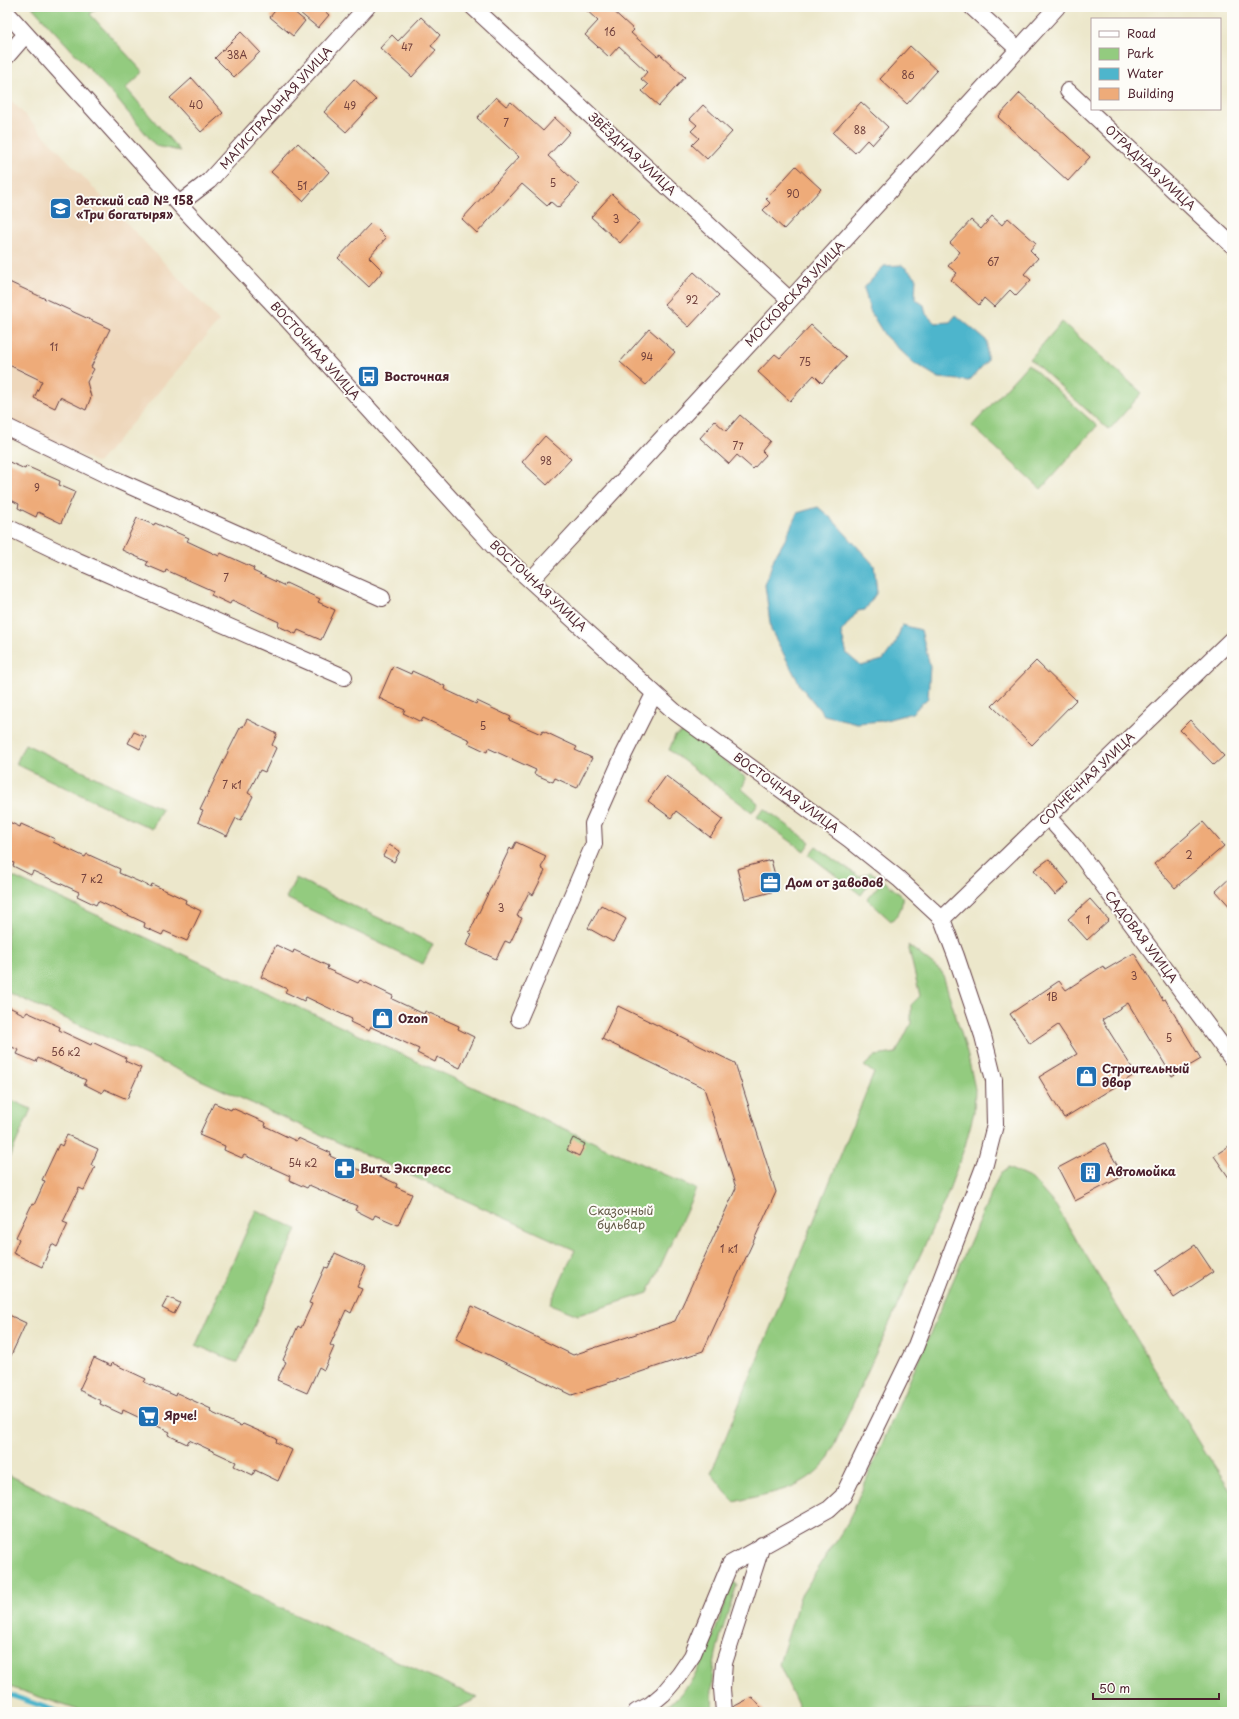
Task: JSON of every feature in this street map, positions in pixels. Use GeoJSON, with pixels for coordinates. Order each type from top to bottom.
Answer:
{"type":"FeatureCollection","features":[{"type":"Feature","properties":{"kind":"street","name":"МАГИСТРАЛЬНАЯ УЛИЦА"},"geometry":{"type":"LineString","coordinates":[[179,204],[209,181],[367,7]]}},
{"type":"Feature","properties":{"kind":"street","name":"ЗВЁЗДНАЯ УЛИЦА"},"geometry":{"type":"LineString","coordinates":[[473,7],[790,300]]}},
{"type":"Feature","properties":{"kind":"street"},"geometry":{"type":"LineString","coordinates":[[972,7],[1018,49]]}},
{"type":"Feature","properties":{"kind":"street","name":"МОСКОВСКАЯ УЛИЦА"},"geometry":{"type":"LineString","coordinates":[[531,580],[790,300],[1057,7]]}},
{"type":"Feature","properties":{"kind":"street","name":"ВОСТОЧНАЯ УЛИЦА"},"geometry":{"type":"LineString","coordinates":[[7,13],[179,204],[277,308],[496,549],[654,694],[849,839],[899,879],[942,919]]}},
{"type":"Feature","properties":{"kind":"street"},"geometry":{"type":"LineString","coordinates":[[7,56],[26,34]]}},
{"type":"Feature","properties":{"kind":"street","name":"ОТРАДНАЯ УЛИЦА"},"geometry":{"type":"LineString","coordinates":[[1068,91],[1231,242]]}},
{"type":"Feature","properties":{"kind":"street"},"geometry":{"type":"LineString","coordinates":[[7,427],[119,481],[382,598]]}},
{"type":"Feature","properties":{"kind":"street"},"geometry":{"type":"LineString","coordinates":[[7,527],[78,561],[344,677]]}},
{"type":"Feature","properties":{"kind":"street","name":"СОЛНЕЧНАЯ УЛИЦА"},"geometry":{"type":"LineString","coordinates":[[942,919],[1232,639]]}},
{"type":"Feature","properties":{"kind":"street"},"geometry":{"type":"LineString","coordinates":[[519,1019],[594,844],[593,824],[624,754],[654,694]]}},
{"type":"Feature","properties":{"kind":"street","name":"САДОВАЯ УЛИЦА"},"geometry":{"type":"LineString","coordinates":[[1048,817],[1074,846],[1232,1058]]}},
{"type":"Feature","properties":{"kind":"street"},"geometry":{"type":"LineString","coordinates":[[636,1712],[650,1705],[663,1694],[692,1656],[730,1564],[829,1509],[843,1496],[915,1348],[985,1164],[996,1125],[994,1080],[983,1036],[942,919]]}},
{"type":"Feature","properties":{"kind":"street"},"geometry":{"type":"LineString","coordinates":[[724,1712],[722,1689],[724,1663],[762,1545]]}},
{"type":"Feature","properties":{"kind":"shaded area","name":"детский сад № 158 «Три богатыря»"},"geometry":{"type":"Polygon","coordinates":[[[7,96],[219,321],[98,463],[7,421],[7,96]]]}},
{"type":"Feature","properties":{"kind":"green space"},"geometry":{"type":"Polygon","coordinates":[[[32,7],[99,7],[90,14],[143,72],[126,88],[180,151],[156,146],[116,98],[32,7]]]}},
{"type":"Feature","properties":{"kind":"green space"},"geometry":{"type":"Polygon","coordinates":[[[1062,322],[1142,393],[1109,430],[1030,359],[1062,322]]]}},
{"type":"Feature","properties":{"kind":"green space"},"geometry":{"type":"Polygon","coordinates":[[[1028,364],[1097,426],[1041,489],[972,426],[1028,364]]]}},
{"type":"Feature","properties":{"kind":"green space"},"geometry":{"type":"Polygon","coordinates":[[[682,732],[691,734],[746,778],[742,789],[758,803],[752,812],[669,750],[675,736],[682,732]]]}},
{"type":"Feature","properties":{"kind":"green space"},"geometry":{"type":"Polygon","coordinates":[[[25,744],[162,809],[152,829],[16,764],[25,744]]]}},
{"type":"Feature","properties":{"kind":"green space"},"geometry":{"type":"Polygon","coordinates":[[[764,808],[810,842],[804,851],[757,817],[764,808]]]}},
{"type":"Feature","properties":{"kind":"green space"},"geometry":{"type":"Polygon","coordinates":[[[816,846],[859,877],[870,872],[876,875],[861,895],[809,855],[816,846]]]}},
{"type":"Feature","properties":{"kind":"green space","name":"Сказочный бульвар"},"geometry":{"type":"Polygon","coordinates":[[[7,874],[696,1189],[648,1293],[578,1315],[550,1304],[575,1250],[7,992],[7,874]]]}},
{"type":"Feature","properties":{"kind":"green space"},"geometry":{"type":"Polygon","coordinates":[[[296,878],[433,944],[423,964],[286,898],[296,878]]]}},
{"type":"Feature","properties":{"kind":"green space"},"geometry":{"type":"Polygon","coordinates":[[[883,880],[902,896],[900,910],[891,921],[867,899],[883,880]]]}},
{"type":"Feature","properties":{"kind":"green space"},"geometry":{"type":"Polygon","coordinates":[[[908,945],[942,972],[967,1052],[975,1089],[974,1112],[965,1146],[946,1198],[828,1459],[819,1470],[797,1484],[786,1489],[734,1502],[711,1473],[874,1073],[864,1066],[875,1056],[896,1053],[911,1023],[911,1005],[920,996],[908,945]]]}},
{"type":"Feature","properties":{"kind":"green space"},"geometry":{"type":"Polygon","coordinates":[[[7,1098],[31,1109],[7,1163],[7,1098]]]}},
{"type":"Feature","properties":{"kind":"green space"},"geometry":{"type":"Polygon","coordinates":[[[1008,1168],[1032,1179],[1056,1206],[1206,1453],[1232,1492],[1232,1712],[801,1712],[779,1664],[800,1597],[848,1522],[999,1175],[1008,1168]]]}},
{"type":"Feature","properties":{"kind":"green space"},"geometry":{"type":"Polygon","coordinates":[[[256,1210],[297,1229],[238,1363],[196,1345],[256,1210]]]}},
{"type":"Feature","properties":{"kind":"green space"},"geometry":{"type":"Polygon","coordinates":[[[7,1474],[274,1605],[478,1698],[449,1712],[84,1712],[7,1686],[7,1474]]]}},
{"type":"Feature","properties":{"kind":"green space"},"geometry":{"type":"Polygon","coordinates":[[[732,1582],[737,1584],[722,1631],[714,1663],[712,1696],[714,1712],[655,1712],[673,1701],[685,1689],[703,1661],[716,1630],[732,1582]]]}},
{"type":"Feature","properties":{"kind":"water"},"geometry":{"type":"Polygon","coordinates":[[[902,265],[916,277],[915,299],[924,305],[926,314],[935,323],[950,322],[956,315],[987,341],[987,361],[969,381],[939,378],[914,363],[885,336],[870,311],[864,288],[884,266],[902,265]]]}},
{"type":"Feature","properties":{"kind":"water"},"geometry":{"type":"Polygon","coordinates":[[[818,507],[831,518],[874,565],[877,592],[865,610],[858,611],[841,632],[847,654],[861,666],[883,660],[896,642],[902,625],[921,630],[930,666],[928,698],[912,713],[882,721],[857,723],[824,715],[801,687],[771,630],[765,585],[774,558],[786,538],[797,513],[818,507]]]}},
{"type":"Feature","properties":{"kind":"building"},"geometry":{"type":"Polygon","coordinates":[[[278,7],[288,7],[305,21],[293,36],[270,17],[278,7]]]}},
{"type":"Feature","properties":{"kind":"building"},"geometry":{"type":"Polygon","coordinates":[[[293,7],[320,7],[329,15],[318,28],[293,7]]]}},
{"type":"Feature","properties":{"kind":"building"},"geometry":{"type":"Polygon","coordinates":[[[583,7],[609,7],[634,30],[631,33],[657,56],[660,54],[685,77],[659,106],[642,91],[648,85],[641,79],[647,72],[619,46],[609,57],[585,35],[598,21],[583,7]]]}},
{"type":"Feature","properties":{"kind":"building"},"geometry":{"type":"Polygon","coordinates":[[[421,17],[440,35],[431,46],[436,50],[412,77],[380,48],[392,35],[398,41],[421,17]]]}},
{"type":"Feature","properties":{"kind":"building"},"geometry":{"type":"Polygon","coordinates":[[[241,32],[260,52],[234,77],[215,58],[241,32]]]}},
{"type":"Feature","properties":{"kind":"building"},"geometry":{"type":"Polygon","coordinates":[[[910,46],[937,71],[907,104],[880,79],[910,46]]]}},
{"type":"Feature","properties":{"kind":"building"},"geometry":{"type":"Polygon","coordinates":[[[192,78],[223,113],[201,132],[170,98],[192,78]]]}},
{"type":"Feature","properties":{"kind":"building"},"geometry":{"type":"Polygon","coordinates":[[[354,79],[376,100],[346,132],[324,112],[354,79]]]}},
{"type":"Feature","properties":{"kind":"building"},"geometry":{"type":"Polygon","coordinates":[[[1020,93],[1090,157],[1068,181],[998,117],[1020,93]]]}},
{"type":"Feature","properties":{"kind":"building"},"geometry":{"type":"Polygon","coordinates":[[[496,97],[506,106],[511,102],[543,131],[555,118],[570,132],[548,156],[579,185],[558,208],[551,202],[547,206],[522,184],[477,233],[462,219],[519,157],[477,118],[496,97]]]}},
{"type":"Feature","properties":{"kind":"building"},"geometry":{"type":"Polygon","coordinates":[[[861,102],[888,127],[872,145],[867,140],[855,153],[833,133],[861,102]]]}},
{"type":"Feature","properties":{"kind":"building"},"geometry":{"type":"Polygon","coordinates":[[[703,105],[732,132],[707,159],[692,145],[699,138],[691,131],[697,125],[690,119],[703,105]]]}},
{"type":"Feature","properties":{"kind":"building"},"geometry":{"type":"Polygon","coordinates":[[[298,143],[329,172],[303,201],[271,172],[298,143]]]}},
{"type":"Feature","properties":{"kind":"building"},"geometry":{"type":"Polygon","coordinates":[[[796,166],[821,189],[784,229],[763,210],[770,203],[766,199],[796,166]]]}},
{"type":"Feature","properties":{"kind":"building"},"geometry":{"type":"Polygon","coordinates":[[[612,194],[640,221],[620,243],[591,217],[612,194]]]}},
{"type":"Feature","properties":{"kind":"building"},"geometry":{"type":"Polygon","coordinates":[[[992,216],[1002,225],[1008,218],[1036,243],[1030,250],[1038,258],[1024,274],[1031,280],[1016,296],[1010,290],[994,307],[984,298],[979,305],[951,280],[957,273],[948,266],[960,252],[950,243],[971,220],[981,229],[992,216]]]}},
{"type":"Feature","properties":{"kind":"building"},"geometry":{"type":"Polygon","coordinates":[[[371,223],[386,238],[369,257],[383,271],[369,287],[338,258],[371,223]]]}},
{"type":"Feature","properties":{"kind":"building"},"geometry":{"type":"Polygon","coordinates":[[[694,272],[719,295],[689,327],[664,304],[694,272]]]}},
{"type":"Feature","properties":{"kind":"building"},"geometry":{"type":"Polygon","coordinates":[[[7,281],[110,329],[91,367],[94,369],[87,382],[91,397],[86,410],[60,397],[55,408],[34,398],[42,381],[7,364],[7,281]]]}},
{"type":"Feature","properties":{"kind":"building"},"geometry":{"type":"Polygon","coordinates":[[[811,325],[846,357],[822,383],[814,375],[790,401],[758,372],[775,354],[780,358],[811,325]]]}},
{"type":"Feature","properties":{"kind":"building"},"geometry":{"type":"Polygon","coordinates":[[[649,329],[675,352],[646,385],[620,362],[649,329]]]}},
{"type":"Feature","properties":{"kind":"building"},"geometry":{"type":"Polygon","coordinates":[[[740,415],[770,441],[762,451],[766,455],[753,469],[737,455],[729,464],[700,438],[715,421],[726,431],[740,415]]]}},
{"type":"Feature","properties":{"kind":"building"},"geometry":{"type":"Polygon","coordinates":[[[545,436],[571,459],[547,485],[522,462],[545,436]]]}},
{"type":"Feature","properties":{"kind":"building"},"geometry":{"type":"Polygon","coordinates":[[[7,461],[25,469],[26,466],[60,481],[59,485],[75,492],[61,523],[38,512],[36,517],[18,508],[19,504],[7,498],[7,461]]]}},
{"type":"Feature","properties":{"kind":"building"},"geometry":{"type":"Polygon","coordinates":[[[137,518],[154,525],[155,523],[189,538],[187,541],[219,556],[221,553],[254,568],[253,571],[285,586],[286,583],[320,599],[318,602],[335,610],[321,640],[298,630],[296,634],[278,626],[279,622],[232,600],[230,604],[211,595],[213,591],[166,570],[165,573],[146,565],[148,562],[122,550],[137,518]]]}},
{"type":"Feature","properties":{"kind":"building"},"geometry":{"type":"Polygon","coordinates":[[[1036,661],[1076,700],[1032,745],[992,706],[1036,661]]]}},
{"type":"Feature","properties":{"kind":"building"},"geometry":{"type":"Polygon","coordinates":[[[393,666],[411,674],[412,671],[445,686],[444,689],[476,704],[477,701],[511,717],[509,720],[541,734],[543,731],[577,747],[575,750],[592,758],[577,788],[555,778],[553,782],[534,774],[536,770],[488,748],[487,752],[468,743],[470,740],[423,718],[421,722],[403,713],[405,710],[379,698],[393,666]]]}},
{"type":"Feature","properties":{"kind":"building"},"geometry":{"type":"Polygon","coordinates":[[[247,719],[277,734],[272,745],[276,748],[265,772],[260,770],[248,793],[253,796],[241,820],[236,818],[227,836],[198,822],[203,811],[200,810],[241,726],[243,727],[247,719]]]}},
{"type":"Feature","properties":{"kind":"building"},"geometry":{"type":"Polygon","coordinates":[[[1190,720],[1224,756],[1214,765],[1180,730],[1190,720]]]}},
{"type":"Feature","properties":{"kind":"building"},"geometry":{"type":"Polygon","coordinates":[[[134,732],[146,737],[140,749],[128,743],[134,732]]]}},
{"type":"Feature","properties":{"kind":"building"},"geometry":{"type":"Polygon","coordinates":[[[666,776],[723,819],[710,837],[676,811],[671,818],[648,801],[666,776]]]}},
{"type":"Feature","properties":{"kind":"building"},"geometry":{"type":"Polygon","coordinates":[[[7,821],[20,827],[21,824],[55,839],[53,842],[85,857],[87,854],[120,869],[119,873],[151,887],[152,884],[186,900],[185,903],[201,911],[187,941],[164,931],[162,935],[144,927],[145,923],[98,901],[96,905],[77,896],[79,892],[33,871],[31,875],[13,866],[14,863],[7,860],[7,821]]]}},
{"type":"Feature","properties":{"kind":"building"},"geometry":{"type":"Polygon","coordinates":[[[1203,822],[1224,846],[1175,888],[1154,864],[1203,822]]]}},
{"type":"Feature","properties":{"kind":"building"},"geometry":{"type":"Polygon","coordinates":[[[516,842],[546,856],[541,868],[545,871],[533,895],[529,892],[517,916],[522,918],[510,943],[505,941],[496,959],[466,945],[472,934],[469,933],[493,883],[510,848],[512,850],[516,842]]]}},
{"type":"Feature","properties":{"kind":"building"},"geometry":{"type":"Polygon","coordinates":[[[389,845],[400,851],[394,862],[383,856],[389,845]]]}},
{"type":"Feature","properties":{"kind":"building"},"geometry":{"type":"Polygon","coordinates":[[[1049,859],[1069,883],[1055,895],[1034,870],[1049,859]]]}},
{"type":"Feature","properties":{"kind":"building"},"geometry":{"type":"Polygon","coordinates":[[[771,860],[779,890],[745,899],[737,869],[771,860]]]}},
{"type":"Feature","properties":{"kind":"building"},"geometry":{"type":"Polygon","coordinates":[[[1232,876],[1232,909],[1216,891],[1232,876]]]}},
{"type":"Feature","properties":{"kind":"building"},"geometry":{"type":"Polygon","coordinates":[[[1090,899],[1109,920],[1087,940],[1068,919],[1090,899]]]}},
{"type":"Feature","properties":{"kind":"building"},"geometry":{"type":"Polygon","coordinates":[[[601,905],[626,919],[613,942],[588,928],[601,905]]]}},
{"type":"Feature","properties":{"kind":"building"},"geometry":{"type":"Polygon","coordinates":[[[276,945],[293,953],[294,950],[328,966],[327,969],[358,983],[360,980],[393,996],[392,999],[424,1014],[425,1011],[459,1026],[458,1029],[474,1037],[460,1068],[437,1057],[435,1062],[417,1053],[419,1049],[371,1027],[369,1031],[350,1022],[352,1019],[306,997],[304,1001],[285,992],[287,989],[261,977],[276,945]]]}},
{"type":"Feature","properties":{"kind":"building"},"geometry":{"type":"Polygon","coordinates":[[[1134,953],[1163,1000],[1165,999],[1201,1059],[1172,1076],[1128,1003],[1102,1020],[1136,1074],[1064,1118],[1039,1077],[1077,1054],[1058,1025],[1030,1044],[1010,1014],[1059,981],[1066,990],[1103,966],[1105,970],[1134,953]]]}},
{"type":"Feature","properties":{"kind":"building"},"geometry":{"type":"Polygon","coordinates":[[[7,1006],[25,1015],[27,1012],[60,1027],[59,1030],[91,1045],[92,1042],[126,1058],[125,1061],[141,1068],[127,1099],[104,1089],[102,1093],[84,1084],[86,1080],[38,1058],[36,1062],[17,1054],[19,1050],[7,1045],[7,1006]]]}},
{"type":"Feature","properties":{"kind":"building"},"geometry":{"type":"Polygon","coordinates":[[[618,1006],[735,1063],[776,1192],[703,1351],[572,1395],[456,1339],[472,1306],[573,1355],[675,1321],[736,1188],[704,1088],[602,1039],[618,1006]]]}},
{"type":"Feature","properties":{"kind":"building"},"geometry":{"type":"Polygon","coordinates":[[[214,1103],[231,1110],[232,1108],[266,1123],[265,1126],[296,1141],[298,1138],[331,1153],[330,1156],[362,1171],[363,1168],[397,1184],[396,1187],[412,1194],[398,1225],[375,1215],[373,1219],[355,1210],[357,1206],[309,1185],[307,1188],[289,1180],[290,1176],[244,1155],[242,1158],[224,1150],[225,1146],[199,1135],[214,1103]]]}},
{"type":"Feature","properties":{"kind":"building"},"geometry":{"type":"Polygon","coordinates":[[[67,1135],[98,1149],[91,1165],[95,1167],[84,1190],[79,1188],[63,1222],[68,1224],[57,1247],[52,1244],[42,1267],[13,1253],[19,1239],[16,1237],[32,1204],[34,1205],[45,1181],[42,1180],[59,1144],[62,1146],[67,1135]]]}},
{"type":"Feature","properties":{"kind":"building"},"geometry":{"type":"Polygon","coordinates":[[[573,1138],[585,1144],[579,1156],[567,1150],[573,1138]]]}},
{"type":"Feature","properties":{"kind":"building","name":"Автомойка"},"geometry":{"type":"Polygon","coordinates":[[[1105,1143],[1123,1176],[1075,1201],[1058,1168],[1105,1143]]]}},
{"type":"Feature","properties":{"kind":"building"},"geometry":{"type":"Polygon","coordinates":[[[1232,1144],[1232,1182],[1214,1156],[1232,1144]]]}},
{"type":"Feature","properties":{"kind":"building"},"geometry":{"type":"Polygon","coordinates":[[[1195,1245],[1213,1272],[1174,1298],[1156,1271],[1195,1245]]]}},
{"type":"Feature","properties":{"kind":"building"},"geometry":{"type":"Polygon","coordinates":[[[335,1253],[366,1267],[357,1287],[362,1289],[351,1313],[346,1310],[330,1345],[334,1347],[324,1370],[319,1367],[307,1393],[277,1380],[286,1362],[283,1360],[298,1326],[301,1328],[312,1304],[309,1303],[325,1267],[328,1268],[335,1253]]]}},
{"type":"Feature","properties":{"kind":"building"},"geometry":{"type":"Polygon","coordinates":[[[168,1297],[180,1303],[174,1314],[162,1308],[168,1297]]]}},
{"type":"Feature","properties":{"kind":"building"},"geometry":{"type":"Polygon","coordinates":[[[7,1314],[26,1323],[7,1364],[7,1314]]]}},
{"type":"Feature","properties":{"kind":"building"},"geometry":{"type":"Polygon","coordinates":[[[94,1358],[111,1366],[112,1363],[146,1379],[144,1382],[176,1396],[177,1393],[211,1409],[210,1412],[241,1426],[243,1424],[277,1439],[276,1442],[292,1450],[278,1481],[255,1470],[253,1475],[234,1466],[236,1462],[189,1440],[187,1444],[168,1435],[170,1432],[123,1410],[122,1414],[100,1404],[101,1401],[79,1390],[94,1358]]]}},
{"type":"Feature","properties":{"kind":"building"},"geometry":{"type":"Polygon","coordinates":[[[752,1697],[765,1712],[733,1712],[733,1707],[752,1697]]]}},
{"type":"Feature","properties":{"kind":"waterway"},"geometry":{"type":"LineString","coordinates":[[7,1694],[59,1712]]}},
{"type":"Feature","properties":{"kind":"place","name":"детский сад № 158 «Три богатыря»"},"geometry":{"type":"Point","coordinates":[60,208]}},
{"type":"Feature","properties":{"kind":"place","name":"Восточная"},"geometry":{"type":"Point","coordinates":[369,377]}},
{"type":"Feature","properties":{"kind":"place","name":"Дом от заводов"},"geometry":{"type":"Point","coordinates":[770,883]}},
{"type":"Feature","properties":{"kind":"place","name":"Ozon"},"geometry":{"type":"Point","coordinates":[383,1019]}},
{"type":"Feature","properties":{"kind":"place","name":"Строительный двор"},"geometry":{"type":"Point","coordinates":[1087,1076]}},
{"type":"Feature","properties":{"kind":"place","name":"Вита Экспресс"},"geometry":{"type":"Point","coordinates":[344,1169]}},
{"type":"Feature","properties":{"kind":"place","name":"Автомойка"},"geometry":{"type":"Point","coordinates":[1090,1172]}},
{"type":"Feature","properties":{"kind":"place","name":"Ярче!"},"geometry":{"type":"Point","coordinates":[148,1416]}}]}
